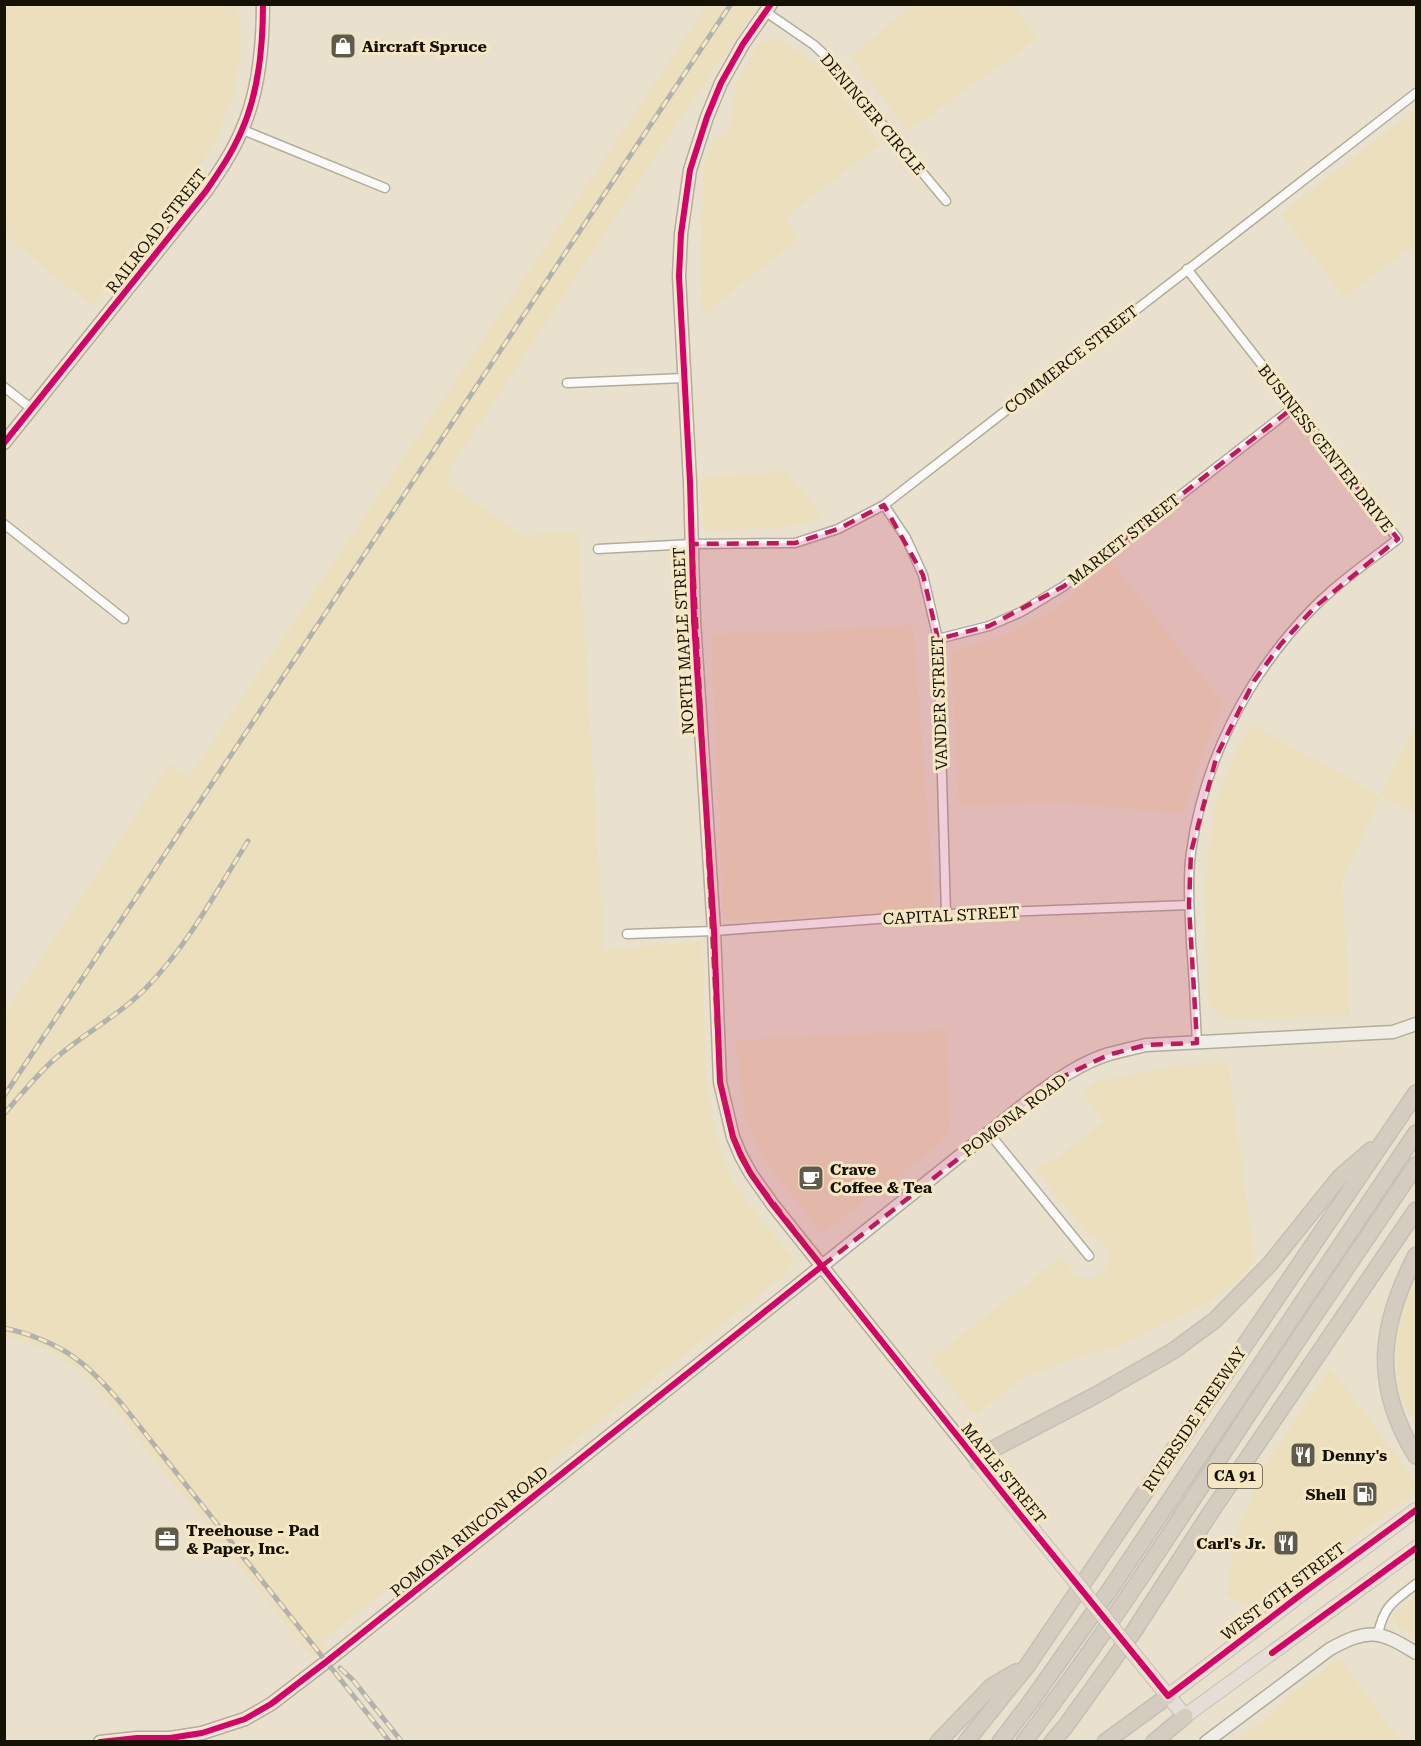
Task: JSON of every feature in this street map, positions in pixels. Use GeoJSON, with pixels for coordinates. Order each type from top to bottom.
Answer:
{"type":"FeatureCollection","features":[{"type":"Feature","properties":{"kind":"highway","name":"RIVERSIDE FREEWAY"},"geometry":{"type":"LineString","coordinates":[[966,1742],[1027,1666],[1416,1093]]}},
{"type":"Feature","properties":{"kind":"highway"},"geometry":{"type":"LineString","coordinates":[[1000,1742],[1111,1588],[1416,1133]]}},
{"type":"Feature","properties":{"kind":"highway"},"geometry":{"type":"LineString","coordinates":[[978,1462],[995,1448],[1173,1351],[1215,1320],[1269,1265],[1340,1178],[1389,1134]]}},
{"type":"Feature","properties":{"kind":"highway"},"geometry":{"type":"LineString","coordinates":[[1024,1742],[1070,1682],[1416,1165]]}},
{"type":"Feature","properties":{"kind":"highway","name":"CA 91"},"geometry":{"type":"LineString","coordinates":[[1052,1742],[1134,1631],[1209,1515],[1416,1210]]}},
{"type":"Feature","properties":{"kind":"highway"},"geometry":{"type":"LineString","coordinates":[[1416,1255],[1391,1316],[1386,1372],[1392,1404],[1400,1427],[1416,1456]]}},
{"type":"Feature","properties":{"kind":"highway"},"geometry":{"type":"LineString","coordinates":[[938,1742],[992,1686],[1027,1666]]}},
{"type":"Feature","properties":{"kind":"highway"},"geometry":{"type":"LineString","coordinates":[[1105,1742],[1168,1696]]}},
{"type":"Feature","properties":{"kind":"highway"},"geometry":{"type":"LineString","coordinates":[[1154,1742],[1185,1716]]}},
{"type":"Feature","properties":{"kind":"main road","name":"RAILROAD STREET"},"geometry":{"type":"LineString","coordinates":[[4,443],[206,191],[230,155],[243,130],[251,104],[260,60],[263,4]]}},
{"type":"Feature","properties":{"kind":"main road","name":"NORTH MAPLE STREET"},"geometry":{"type":"LineString","coordinates":[[768,8],[743,44],[721,83],[707,117],[690,170],[681,234],[679,276],[695,632],[714,931],[720,1082],[733,1137],[751,1174],[822,1266]]}},
{"type":"Feature","properties":{"kind":"main road","name":"POMONA ROAD"},"geometry":{"type":"LineString","coordinates":[[822,1266],[1062,1077],[1108,1054],[1146,1046],[1393,1032],[1416,1024]]}},
{"type":"Feature","properties":{"kind":"main road","name":"MAPLE STREET"},"geometry":{"type":"LineString","coordinates":[[822,1266],[1185,1716]]}},
{"type":"Feature","properties":{"kind":"main road","name":"POMONA RINCON ROAD"},"geometry":{"type":"LineString","coordinates":[[100,1742],[137,1738],[170,1738],[202,1733],[244,1719],[271,1704],[327,1662],[822,1266]]}},
{"type":"Feature","properties":{"kind":"main road","name":"WEST 6TH STREET"},"geometry":{"type":"LineString","coordinates":[[1168,1696],[1302,1593],[1416,1510]]}},
{"type":"Feature","properties":{"kind":"main road"},"geometry":{"type":"LineString","coordinates":[[1185,1716],[1416,1548]]}},
{"type":"Feature","properties":{"kind":"main road"},"geometry":{"type":"LineString","coordinates":[[1206,1742],[1330,1649],[1349,1639],[1365,1634],[1378,1634],[1416,1653]]}},
{"type":"Feature","properties":{"kind":"street","name":"DENINGER CIRCLE"},"geometry":{"type":"LineString","coordinates":[[768,8],[836,65],[883,126],[946,201]]}},
{"type":"Feature","properties":{"kind":"street","name":"COMMERCE STREET"},"geometry":{"type":"LineString","coordinates":[[598,549],[692,544],[795,543],[838,529],[884,505],[1416,93]]}},
{"type":"Feature","properties":{"kind":"street"},"geometry":{"type":"LineString","coordinates":[[243,130],[385,189]]}},
{"type":"Feature","properties":{"kind":"street","name":"BUSINESS CENTER DRIVE"},"geometry":{"type":"LineString","coordinates":[[1187,269],[1398,539],[1356,571],[1315,607],[1281,644],[1254,681],[1234,715],[1217,754],[1202,801],[1191,852],[1189,905],[1197,1043]]}},
{"type":"Feature","properties":{"kind":"street"},"geometry":{"type":"LineString","coordinates":[[567,383],[684,378]]}},
{"type":"Feature","properties":{"kind":"street"},"geometry":{"type":"LineString","coordinates":[[4,387],[32,409]]}},
{"type":"Feature","properties":{"kind":"street","name":"MARKET STREET"},"geometry":{"type":"LineString","coordinates":[[938,639],[989,626],[1021,612],[1064,586],[1294,407]]}},
{"type":"Feature","properties":{"kind":"street","name":"VANDER STREET"},"geometry":{"type":"LineString","coordinates":[[884,505],[906,538],[923,575],[938,639],[946,914]]}},
{"type":"Feature","properties":{"kind":"street"},"geometry":{"type":"LineString","coordinates":[[4,524],[124,619]]}},
{"type":"Feature","properties":{"kind":"street","name":"CAPITAL STREET"},"geometry":{"type":"LineString","coordinates":[[627,934],[714,931],[946,914],[1189,905]]}},
{"type":"Feature","properties":{"kind":"street"},"geometry":{"type":"LineString","coordinates":[[989,1133],[1089,1256]]}},
{"type":"Feature","properties":{"kind":"street"},"geometry":{"type":"LineString","coordinates":[[1378,1634],[1381,1618],[1389,1605],[1416,1584]]}},
{"type":"Feature","properties":{"kind":"highlighted area"},"geometry":{"type":"Polygon","coordinates":[[[1294,407],[1398,539],[1315,607],[1281,644],[1254,681],[1217,755],[1191,852],[1189,905],[1197,1043],[1146,1045],[1108,1055],[1062,1077],[822,1266],[751,1174],[733,1137],[720,1082],[692,544],[795,543],[838,529],[884,505],[923,575],[938,639],[989,626],[1064,586],[1294,407]]]}},
{"type":"Feature","properties":{"kind":"shaded area"},"geometry":{"type":"Polygon","coordinates":[[[4,5],[238,5],[241,49],[234,92],[216,140],[186,187],[92,306],[5,235],[4,5]]]}},
{"type":"Feature","properties":{"kind":"shaded area"},"geometry":{"type":"Polygon","coordinates":[[[707,5],[758,5],[450,468],[448,484],[522,535],[578,533],[604,950],[702,941],[706,1080],[718,1143],[731,1179],[761,1221],[793,1257],[788,1272],[321,1641],[327,1649],[316,1657],[310,1654],[98,1389],[76,1368],[47,1349],[5,1336],[5,1013],[169,764],[189,778],[707,5]]]}},
{"type":"Feature","properties":{"kind":"shaded area"},"geometry":{"type":"Polygon","coordinates":[[[913,5],[1012,5],[1038,38],[908,131],[850,56],[913,5]]]}},
{"type":"Feature","properties":{"kind":"shaded area"},"geometry":{"type":"Polygon","coordinates":[[[779,38],[826,72],[880,144],[786,216],[790,227],[799,239],[703,314],[701,267],[704,161],[712,141],[719,134],[727,136],[738,79],[758,44],[779,38]]]}},
{"type":"Feature","properties":{"kind":"shaded area"},"geometry":{"type":"Polygon","coordinates":[[[1416,109],[1416,254],[1410,247],[1344,297],[1281,214],[1416,109]]]}},
{"type":"Feature","properties":{"kind":"shaded area"},"geometry":{"type":"Polygon","coordinates":[[[786,472],[823,516],[799,525],[780,527],[708,531],[703,526],[700,477],[786,472]]]}},
{"type":"Feature","properties":{"kind":"shaded area"},"geometry":{"type":"Polygon","coordinates":[[[1111,562],[1223,703],[1204,747],[1183,814],[1059,802],[959,806],[951,652],[1002,636],[1054,610],[1111,562]]]}},
{"type":"Feature","properties":{"kind":"shaded area"},"geometry":{"type":"Polygon","coordinates":[[[913,625],[934,899],[927,910],[733,921],[726,917],[723,912],[711,634],[913,625]]]}},
{"type":"Feature","properties":{"kind":"shaded area"},"geometry":{"type":"Polygon","coordinates":[[[1252,725],[1381,796],[1342,881],[1350,1016],[1223,1018],[1210,1005],[1205,882],[1216,803],[1237,748],[1252,725]]]}},
{"type":"Feature","properties":{"kind":"shaded area"},"geometry":{"type":"Polygon","coordinates":[[[1416,727],[1416,814],[1381,796],[1407,740],[1416,727]]]}},
{"type":"Feature","properties":{"kind":"shaded area"},"geometry":{"type":"Polygon","coordinates":[[[946,1030],[950,1131],[938,1145],[822,1234],[764,1160],[745,1118],[736,1040],[946,1030]]]}},
{"type":"Feature","properties":{"kind":"shaded area"},"geometry":{"type":"Polygon","coordinates":[[[1228,1062],[1255,1263],[1231,1286],[1209,1302],[1117,1346],[1068,1360],[1021,1379],[977,1414],[972,1414],[930,1360],[1062,1256],[1073,1273],[1080,1278],[1089,1279],[1097,1276],[1105,1270],[1107,1265],[1106,1245],[1085,1231],[1035,1170],[1041,1164],[1056,1159],[1104,1121],[1083,1093],[1096,1082],[1167,1067],[1228,1062]]]}},
{"type":"Feature","properties":{"kind":"shaded area"},"geometry":{"type":"Polygon","coordinates":[[[1416,1280],[1416,1423],[1399,1393],[1397,1345],[1403,1308],[1416,1280]]]}},
{"type":"Feature","properties":{"kind":"shaded area"},"geometry":{"type":"Polygon","coordinates":[[[1330,1368],[1416,1481],[1416,1492],[1314,1568],[1254,1605],[1243,1606],[1226,1593],[1239,1527],[1265,1466],[1330,1368]]]}},
{"type":"Feature","properties":{"kind":"shaded area"},"geometry":{"type":"Polygon","coordinates":[[[1416,1597],[1416,1637],[1395,1624],[1392,1616],[1416,1597]]]}},
{"type":"Feature","properties":{"kind":"shaded area"},"geometry":{"type":"Polygon","coordinates":[[[1339,1658],[1401,1741],[1235,1741],[1276,1711],[1283,1699],[1339,1658]]]}},
{"type":"Feature","properties":{"kind":"railway"},"geometry":{"type":"LineString","coordinates":[[4,1096],[731,4]]}},
{"type":"Feature","properties":{"kind":"railway"},"geometry":{"type":"LineString","coordinates":[[4,1114],[50,1064],[137,997],[162,971],[201,917],[248,841]]}},
{"type":"Feature","properties":{"kind":"railway"},"geometry":{"type":"LineString","coordinates":[[4,1328],[24,1333],[58,1347],[73,1356],[112,1392],[390,1742]]}},
{"type":"Feature","properties":{"kind":"railway"},"geometry":{"type":"LineString","coordinates":[[340,1668],[353,1680],[402,1742]]}},
{"type":"Feature","properties":{"kind":"cycle path"},"geometry":{"type":"LineString","coordinates":[[4,443],[206,191],[229,155],[247,117],[256,86],[261,53],[263,4]]}},
{"type":"Feature","properties":{"kind":"cycle path"},"geometry":{"type":"LineString","coordinates":[[771,4],[743,44],[721,83],[707,117],[690,170],[681,234],[679,276],[690,482],[694,621],[714,931],[720,1082],[733,1137],[741,1156],[773,1205],[1168,1696],[1416,1510]]}},
{"type":"Feature","properties":{"kind":"cycle path"},"geometry":{"type":"LineString","coordinates":[[100,1742],[137,1738],[170,1738],[202,1733],[245,1719],[271,1704],[822,1266]]}},
{"type":"Feature","properties":{"kind":"cycle path"},"geometry":{"type":"LineString","coordinates":[[1272,1653],[1416,1548]]}},
{"type":"Feature","properties":{"kind":"place","name":"Aircraft Spruce"},"geometry":{"type":"Point","coordinates":[343,46]}},
{"type":"Feature","properties":{"kind":"place","name":"Crave Coffee & Tea"},"geometry":{"type":"Point","coordinates":[811,1178]}},
{"type":"Feature","properties":{"kind":"place","name":"Denny's"},"geometry":{"type":"Point","coordinates":[1303,1455]}},
{"type":"Feature","properties":{"kind":"place","name":"Shell"},"geometry":{"type":"Point","coordinates":[1365,1494]}},
{"type":"Feature","properties":{"kind":"place","name":"Treehouse - Pad & Paper, Inc."},"geometry":{"type":"Point","coordinates":[167,1539]}},
{"type":"Feature","properties":{"kind":"place","name":"Carl's Jr."},"geometry":{"type":"Point","coordinates":[1286,1543]}}]}
